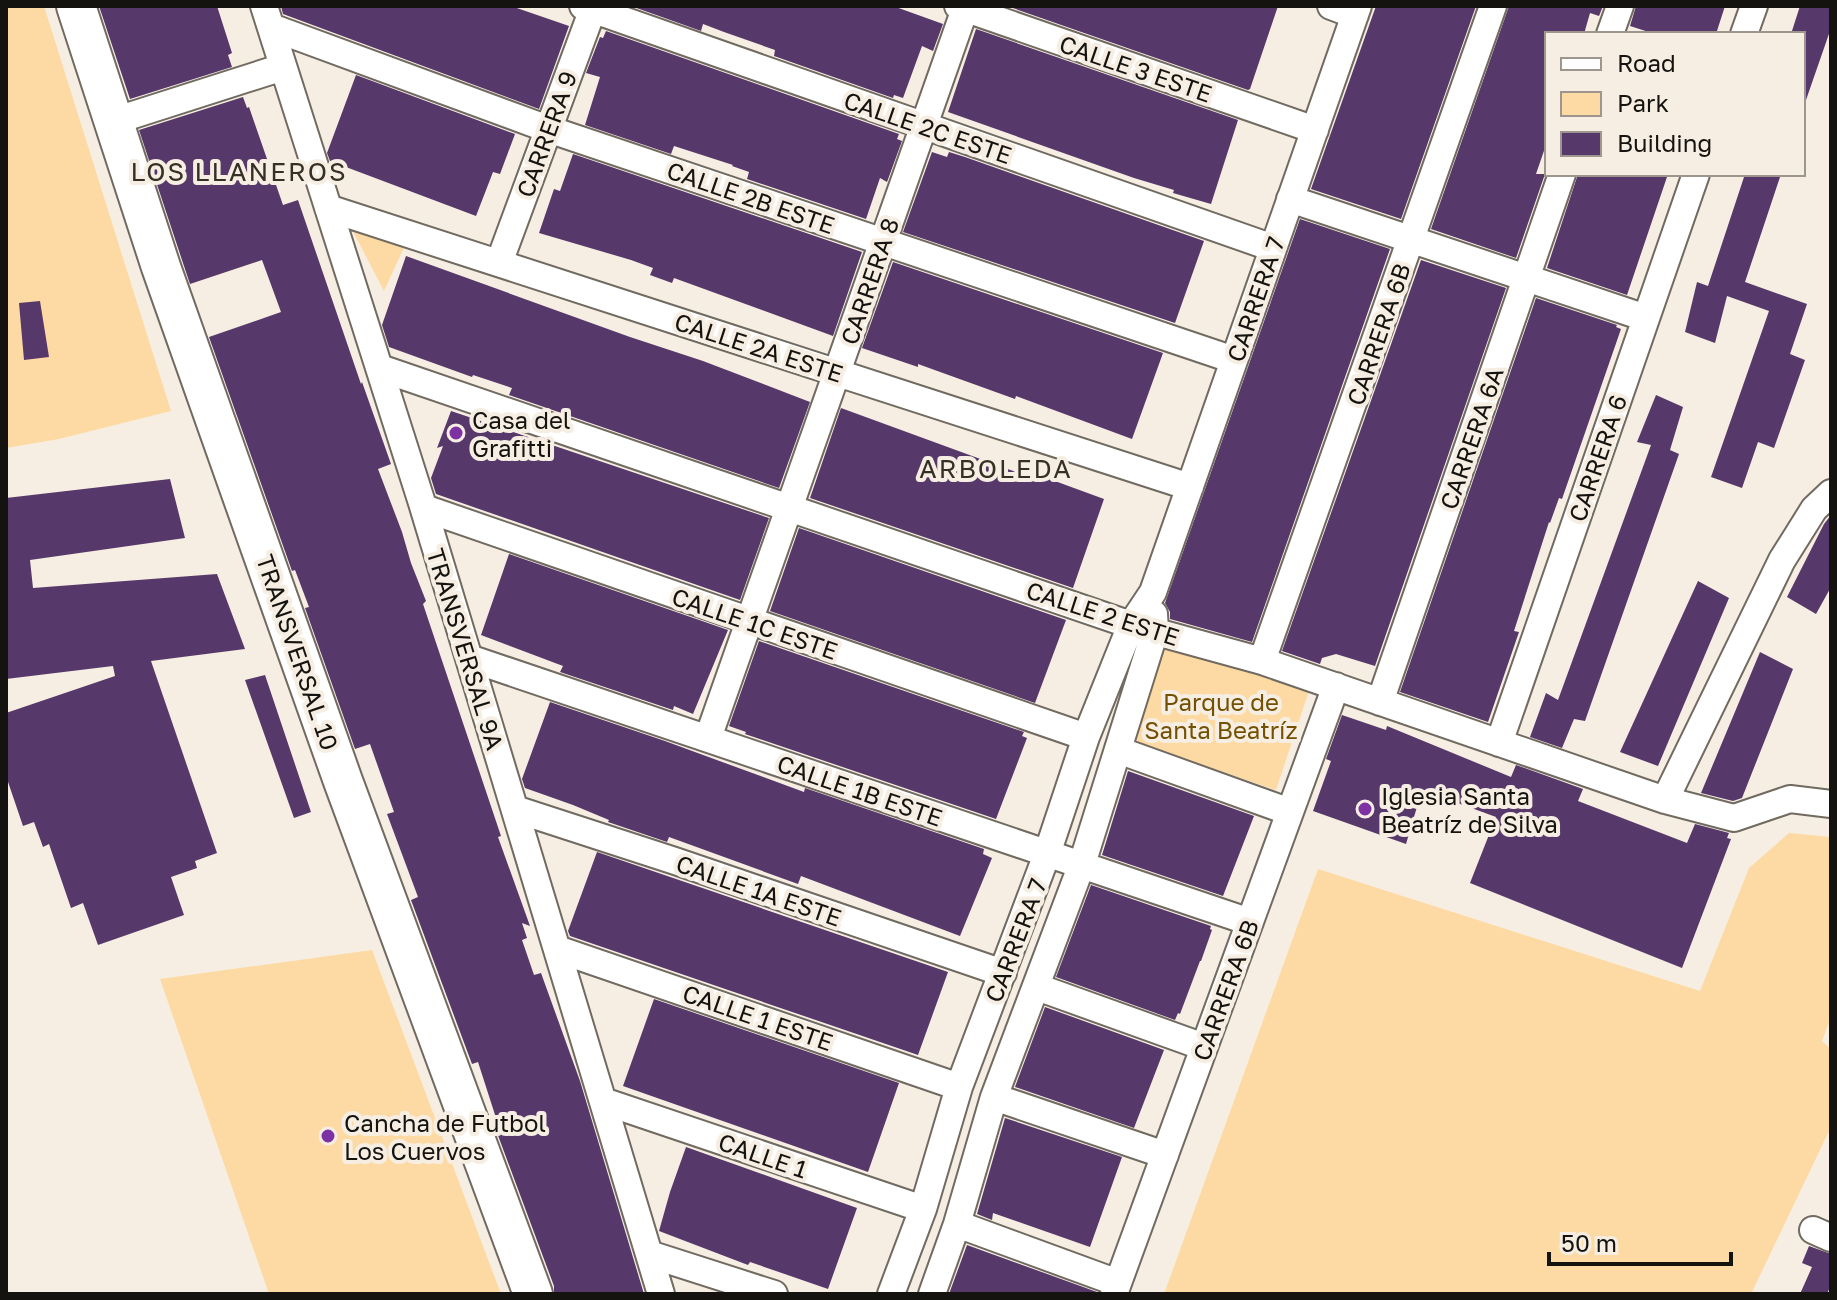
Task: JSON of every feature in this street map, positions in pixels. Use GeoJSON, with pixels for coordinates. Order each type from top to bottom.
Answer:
{"type":"FeatureCollection","features":[{"type":"Feature","properties":{"kind":"main road","name":"TRANSVERSAL 10"},"geometry":{"type":"LineString","coordinates":[[76,6],[161,267],[343,781],[533,1294]]}},
{"type":"Feature","properties":{"kind":"street","name":"CARRERA 6B"},"geometry":{"type":"LineString","coordinates":[[1262,661],[1493,6]]}},
{"type":"Feature","properties":{"kind":"street"},"geometry":{"type":"LineString","coordinates":[[1611,32],[1620,6]]}},
{"type":"Feature","properties":{"kind":"street"},"geometry":{"type":"LineString","coordinates":[[1745,32],[1754,6]]}},
{"type":"Feature","properties":{"kind":"street","name":"CALLE 2C ESTE"},"geometry":{"type":"LineString","coordinates":[[590,7],[1273,248]]}},
{"type":"Feature","properties":{"kind":"street","name":"CARRERA 9"},"geometry":{"type":"LineString","coordinates":[[499,263],[590,7]]}},
{"type":"Feature","properties":{"kind":"street","name":"CARRERA 8"},"geometry":{"type":"LineString","coordinates":[[708,738],[963,7]]}},
{"type":"Feature","properties":{"kind":"street","name":"CALLE 3 ESTE"},"geometry":{"type":"LineString","coordinates":[[963,7],[1315,130]]}},
{"type":"Feature","properties":{"kind":"street","name":"CARRERA 7"},"geometry":{"type":"LineString","coordinates":[[932,1294],[957,1224],[994,1097],[1082,864],[1118,750],[1153,592],[1315,130],[1348,9]]}},
{"type":"Feature","properties":{"kind":"street","name":"CALLE 2B ESTE"},"geometry":{"type":"LineString","coordinates":[[267,16],[548,129],[1234,360]]}},
{"type":"Feature","properties":{"kind":"street","name":"TRANSVERSAL 9A"},"geometry":{"type":"LineString","coordinates":[[267,16],[424,508],[661,1294]]}},
{"type":"Feature","properties":{"kind":"street"},"geometry":{"type":"LineString","coordinates":[[114,121],[283,67]]}},
{"type":"Feature","properties":{"kind":"street","name":"CARRERA 6A"},"geometry":{"type":"LineString","coordinates":[[1380,702],[1561,176]]}},
{"type":"Feature","properties":{"kind":"street","name":"CARRERA 6"},"geometry":{"type":"LineString","coordinates":[[1499,743],[1695,176]]}},
{"type":"Feature","properties":{"kind":"street"},"geometry":{"type":"LineString","coordinates":[[1290,199],[1646,318]]}},
{"type":"Feature","properties":{"kind":"street","name":"CALLE 2A ESTE"},"geometry":{"type":"LineString","coordinates":[[328,208],[1190,487]]}},
{"type":"Feature","properties":{"kind":"street","name":"CALLE 2 ESTE"},"geometry":{"type":"LineString","coordinates":[[380,368],[1143,628],[1262,661],[1665,800],[1734,818],[1790,799],[1831,804]]}},
{"type":"Feature","properties":{"kind":"street"},"geometry":{"type":"LineString","coordinates":[[1665,800],[1782,560],[1814,509],[1831,493]]}},
{"type":"Feature","properties":{"kind":"street","name":"CALLE 1C ESTE"},"geometry":{"type":"LineString","coordinates":[[424,508],[1086,737]]}},
{"type":"Feature","properties":{"kind":"street","name":"CARRERA 7"},"geometry":{"type":"LineString","coordinates":[[891,1294],[923,1209],[959,1087],[1047,854],[1086,737],[1143,628]]}},
{"type":"Feature","properties":{"kind":"street","name":"CALLE 1B ESTE"},"geometry":{"type":"LineString","coordinates":[[469,658],[1250,922]]}},
{"type":"Feature","properties":{"kind":"street","name":"CARRERA 6B"},"geometry":{"type":"LineString","coordinates":[[1116,1288],[1336,686]]}},
{"type":"Feature","properties":{"kind":"street"},"geometry":{"type":"LineString","coordinates":[[1118,750],[1290,812]]}},
{"type":"Feature","properties":{"kind":"street","name":"CALLE 1A ESTE"},"geometry":{"type":"LineString","coordinates":[[515,809],[1003,973]]}},
{"type":"Feature","properties":{"kind":"street","name":"CALLE 1 ESTE"},"geometry":{"type":"LineString","coordinates":[[557,949],[959,1087]]}},
{"type":"Feature","properties":{"kind":"street"},"geometry":{"type":"LineString","coordinates":[[1037,987],[1204,1047]]}},
{"type":"Feature","properties":{"kind":"street"},"geometry":{"type":"LineString","coordinates":[[994,1097],[1165,1155]]}},
{"type":"Feature","properties":{"kind":"street","name":"CALLE 1"},"geometry":{"type":"LineString","coordinates":[[603,1101],[923,1209]]}},
{"type":"Feature","properties":{"kind":"street"},"geometry":{"type":"LineString","coordinates":[[957,1224],[1116,1288]]}},
{"type":"Feature","properties":{"kind":"street"},"geometry":{"type":"LineString","coordinates":[[649,1254],[774,1294]]}},
{"type":"Feature","properties":{"kind":"green space"},"geometry":{"type":"Polygon","coordinates":[[[6,6],[44,6],[171,411],[59,439],[6,448],[6,6]]]}},
{"type":"Feature","properties":{"kind":"green space"},"geometry":{"type":"Polygon","coordinates":[[[345,216],[406,243],[384,291],[345,216]]]}},
{"type":"Feature","properties":{"kind":"green space","name":"Parque de Santa Beatríz"},"geometry":{"type":"Polygon","coordinates":[[[1166,640],[1310,688],[1276,790],[1133,741],[1166,640]]]}},
{"type":"Feature","properties":{"kind":"green space"},"geometry":{"type":"Polygon","coordinates":[[[1789,833],[1831,837],[1831,1017],[1822,1041],[1831,1049],[1831,1127],[1751,1294],[1164,1294],[1318,869],[1700,991],[1749,868],[1789,833]]]}},
{"type":"Feature","properties":{"kind":"green space","name":"Cancha de Futbol Los Cuervos"},"geometry":{"type":"Polygon","coordinates":[[[372,950],[501,1294],[269,1294],[160,979],[372,950]]]}},
{"type":"Feature","properties":{"kind":"building"},"geometry":{"type":"Polygon","coordinates":[[[99,6],[217,6],[232,53],[228,55],[232,67],[130,99],[99,6]]]}},
{"type":"Feature","properties":{"kind":"building"},"geometry":{"type":"Polygon","coordinates":[[[281,6],[511,6],[569,26],[539,109],[283,14],[281,6]]]}},
{"type":"Feature","properties":{"kind":"building"},"geometry":{"type":"Polygon","coordinates":[[[631,6],[893,6],[943,24],[933,51],[922,46],[903,98],[894,95],[893,98],[774,56],[775,50],[703,24],[701,31],[631,6]]]}},
{"type":"Feature","properties":{"kind":"building"},"geometry":{"type":"Polygon","coordinates":[[[1007,6],[1278,6],[1248,90],[1007,6]]]}},
{"type":"Feature","properties":{"kind":"building"},"geometry":{"type":"Polygon","coordinates":[[[1376,6],[1476,6],[1401,219],[1311,189],[1376,6]]]}},
{"type":"Feature","properties":{"kind":"building"},"geometry":{"type":"Polygon","coordinates":[[[1509,6],[1603,6],[1599,16],[1590,13],[1585,32],[1545,32],[1545,148],[1536,174],[1545,174],[1516,258],[1431,229],[1509,6]]]}},
{"type":"Feature","properties":{"kind":"building"},"geometry":{"type":"Polygon","coordinates":[[[1636,6],[1725,6],[1717,32],[1649,32],[1630,26],[1636,6]]]}},
{"type":"Feature","properties":{"kind":"building"},"geometry":{"type":"Polygon","coordinates":[[[1800,6],[1831,6],[1831,28],[1806,100],[1805,32],[1792,32],[1800,6]]]}},
{"type":"Feature","properties":{"kind":"building"},"geometry":{"type":"Polygon","coordinates":[[[976,29],[1238,120],[1211,204],[948,112],[976,29]]]}},
{"type":"Feature","properties":{"kind":"building"},"geometry":{"type":"Polygon","coordinates":[[[606,31],[899,134],[897,139],[902,141],[887,182],[880,178],[866,219],[747,179],[749,172],[733,165],[674,146],[671,154],[585,125],[600,77],[586,73],[600,37],[603,38],[606,31]]]}},
{"type":"Feature","properties":{"kind":"building"},"geometry":{"type":"Polygon","coordinates":[[[356,75],[515,134],[500,174],[493,172],[476,216],[330,161],[327,153],[356,75]]]}},
{"type":"Feature","properties":{"kind":"building"},"geometry":{"type":"Polygon","coordinates":[[[243,97],[283,205],[298,200],[391,464],[378,469],[426,601],[423,604],[530,926],[522,923],[527,938],[522,940],[534,975],[541,973],[580,1081],[644,1294],[554,1294],[554,1286],[493,1122],[497,1121],[478,1062],[472,1064],[411,900],[418,897],[387,814],[394,812],[370,744],[355,749],[305,608],[309,607],[295,570],[292,571],[209,337],[281,312],[262,260],[190,284],[139,130],[243,97]]]}},
{"type":"Feature","properties":{"kind":"building"},"geometry":{"type":"Polygon","coordinates":[[[932,152],[947,157],[949,152],[965,157],[1204,241],[1175,323],[903,232],[932,152]]]}},
{"type":"Feature","properties":{"kind":"building"},"geometry":{"type":"Polygon","coordinates":[[[573,154],[862,252],[833,336],[674,278],[672,283],[650,275],[653,268],[631,260],[539,233],[554,189],[560,191],[573,154]]]}},
{"type":"Feature","properties":{"kind":"building"},"geometry":{"type":"Polygon","coordinates":[[[1577,176],[1667,176],[1627,295],[1547,268],[1577,176]]]}},
{"type":"Feature","properties":{"kind":"building"},"geometry":{"type":"Polygon","coordinates":[[[1744,176],[1780,176],[1745,282],[1807,304],[1790,354],[1805,360],[1774,448],[1758,442],[1742,488],[1711,477],[1769,311],[1727,296],[1715,343],[1685,332],[1697,282],[1708,286],[1744,176]]]}},
{"type":"Feature","properties":{"kind":"building"},"geometry":{"type":"Polygon","coordinates":[[[1300,219],[1390,249],[1252,642],[1170,619],[1165,603],[1300,219]]]}},
{"type":"Feature","properties":{"kind":"building"},"geometry":{"type":"Polygon","coordinates":[[[406,256],[810,402],[779,488],[509,395],[512,388],[389,347],[382,325],[406,256]]]}},
{"type":"Feature","properties":{"kind":"building"},"geometry":{"type":"Polygon","coordinates":[[[1421,260],[1506,288],[1375,666],[1336,654],[1322,658],[1320,664],[1282,651],[1421,260]]]}},
{"type":"Feature","properties":{"kind":"building"},"geometry":{"type":"Polygon","coordinates":[[[893,262],[1163,353],[1132,439],[1016,396],[1015,399],[918,364],[918,367],[862,348],[893,262]]]}},
{"type":"Feature","properties":{"kind":"building"},"geometry":{"type":"Polygon","coordinates":[[[1536,298],[1621,329],[1562,499],[1559,498],[1549,522],[1514,631],[1519,632],[1488,722],[1400,692],[1536,298]]]}},
{"type":"Feature","properties":{"kind":"building"},"geometry":{"type":"Polygon","coordinates":[[[40,301],[49,357],[24,360],[19,303],[40,301]]]}},
{"type":"Feature","properties":{"kind":"building"},"geometry":{"type":"Polygon","coordinates":[[[1656,395],[1683,407],[1670,450],[1679,454],[1585,721],[1574,719],[1562,748],[1530,737],[1546,693],[1558,700],[1651,445],[1637,442],[1656,395]]]}},
{"type":"Feature","properties":{"kind":"building"},"geometry":{"type":"Polygon","coordinates":[[[841,408],[1032,478],[1033,473],[1104,499],[1073,588],[810,498],[841,408]]]}},
{"type":"Feature","properties":{"kind":"building"},"geometry":{"type":"Polygon","coordinates":[[[451,411],[769,518],[740,600],[436,494],[431,478],[443,446],[437,448],[451,411]]]}},
{"type":"Feature","properties":{"kind":"building"},"geometry":{"type":"Polygon","coordinates":[[[170,479],[185,538],[30,560],[33,588],[217,574],[245,649],[151,661],[217,853],[195,861],[197,868],[171,877],[184,915],[98,945],[83,903],[71,908],[49,844],[43,847],[34,822],[23,826],[6,776],[6,713],[115,676],[113,666],[6,679],[6,498],[170,479]]]}},
{"type":"Feature","properties":{"kind":"building"},"geometry":{"type":"Polygon","coordinates":[[[1831,515],[1831,587],[1816,614],[1787,597],[1831,515]]]}},
{"type":"Feature","properties":{"kind":"building"},"geometry":{"type":"Polygon","coordinates":[[[799,528],[1066,620],[1035,703],[770,611],[799,528]]]}},
{"type":"Feature","properties":{"kind":"building"},"geometry":{"type":"Polygon","coordinates":[[[509,554],[728,630],[693,714],[560,672],[563,666],[481,635],[509,554]]]}},
{"type":"Feature","properties":{"kind":"building"},"geometry":{"type":"Polygon","coordinates":[[[1698,581],[1729,598],[1658,766],[1620,752],[1698,581]]]}},
{"type":"Feature","properties":{"kind":"building"},"geometry":{"type":"Polygon","coordinates":[[[759,641],[1024,732],[1022,736],[1027,738],[996,819],[729,726],[759,641]]]}},
{"type":"Feature","properties":{"kind":"building"},"geometry":{"type":"Polygon","coordinates":[[[1760,652],[1793,669],[1742,798],[1733,801],[1701,793],[1760,652]]]}},
{"type":"Feature","properties":{"kind":"building"},"geometry":{"type":"Polygon","coordinates":[[[265,675],[311,812],[294,818],[245,680],[265,675]]]}},
{"type":"Feature","properties":{"kind":"building"},"geometry":{"type":"Polygon","coordinates":[[[550,702],[804,792],[805,788],[984,849],[983,854],[992,858],[960,936],[801,876],[798,884],[669,837],[667,842],[608,822],[573,805],[525,788],[522,779],[550,702]]]}},
{"type":"Feature","properties":{"kind":"building"},"geometry":{"type":"Polygon","coordinates":[[[1342,715],[1386,730],[1387,726],[1511,777],[1516,765],[1583,789],[1578,801],[1687,843],[1695,824],[1729,833],[1727,838],[1731,839],[1682,968],[1470,883],[1496,817],[1422,790],[1406,844],[1313,811],[1331,761],[1326,759],[1342,715]]]}},
{"type":"Feature","properties":{"kind":"building"},"geometry":{"type":"Polygon","coordinates":[[[1128,771],[1254,816],[1223,896],[1102,855],[1128,771]]]}},
{"type":"Feature","properties":{"kind":"building"},"geometry":{"type":"Polygon","coordinates":[[[597,852],[948,972],[918,1055],[570,936],[568,931],[597,852]]]}},
{"type":"Feature","properties":{"kind":"building"},"geometry":{"type":"Polygon","coordinates":[[[1091,885],[1211,926],[1201,961],[1175,1020],[1056,977],[1091,885]]]}},
{"type":"Feature","properties":{"kind":"building"},"geometry":{"type":"Polygon","coordinates":[[[654,999],[899,1083],[868,1172],[623,1086],[654,999]]]}},
{"type":"Feature","properties":{"kind":"building"},"geometry":{"type":"Polygon","coordinates":[[[1045,1007],[1164,1050],[1134,1128],[1015,1087],[1045,1007]]]}},
{"type":"Feature","properties":{"kind":"building"},"geometry":{"type":"Polygon","coordinates":[[[1005,1118],[1122,1157],[1090,1247],[993,1213],[992,1220],[977,1214],[1005,1118]]]}},
{"type":"Feature","properties":{"kind":"building"},"geometry":{"type":"Polygon","coordinates":[[[686,1147],[857,1208],[828,1289],[750,1262],[748,1265],[659,1231],[686,1147]]]}},
{"type":"Feature","properties":{"kind":"building"},"geometry":{"type":"Polygon","coordinates":[[[967,1245],[1097,1292],[1097,1294],[949,1294],[967,1245]]]}},
{"type":"Feature","properties":{"kind":"building"},"geometry":{"type":"Polygon","coordinates":[[[1809,1246],[1831,1254],[1831,1285],[1827,1294],[1800,1294],[1812,1267],[1802,1263],[1809,1246]]]}},
{"type":"Feature","properties":{"kind":"place","name":"Casa del Grafitti"},"geometry":{"type":"Point","coordinates":[456,433]}},
{"type":"Feature","properties":{"kind":"place","name":"Iglesia Santa Beatríz de Silva"},"geometry":{"type":"Point","coordinates":[1365,809]}},
{"type":"Feature","properties":{"kind":"place","name":"Cancha de Futbol Los Cuervos"},"geometry":{"type":"Point","coordinates":[328,1136]}},
{"type":"Feature","properties":{"kind":"district","name":"LOS LLANEROS"},"geometry":{"type":"Point","coordinates":[239,171]}},
{"type":"Feature","properties":{"kind":"district","name":"ARBOLEDA"},"geometry":{"type":"Point","coordinates":[996,468]}}]}
